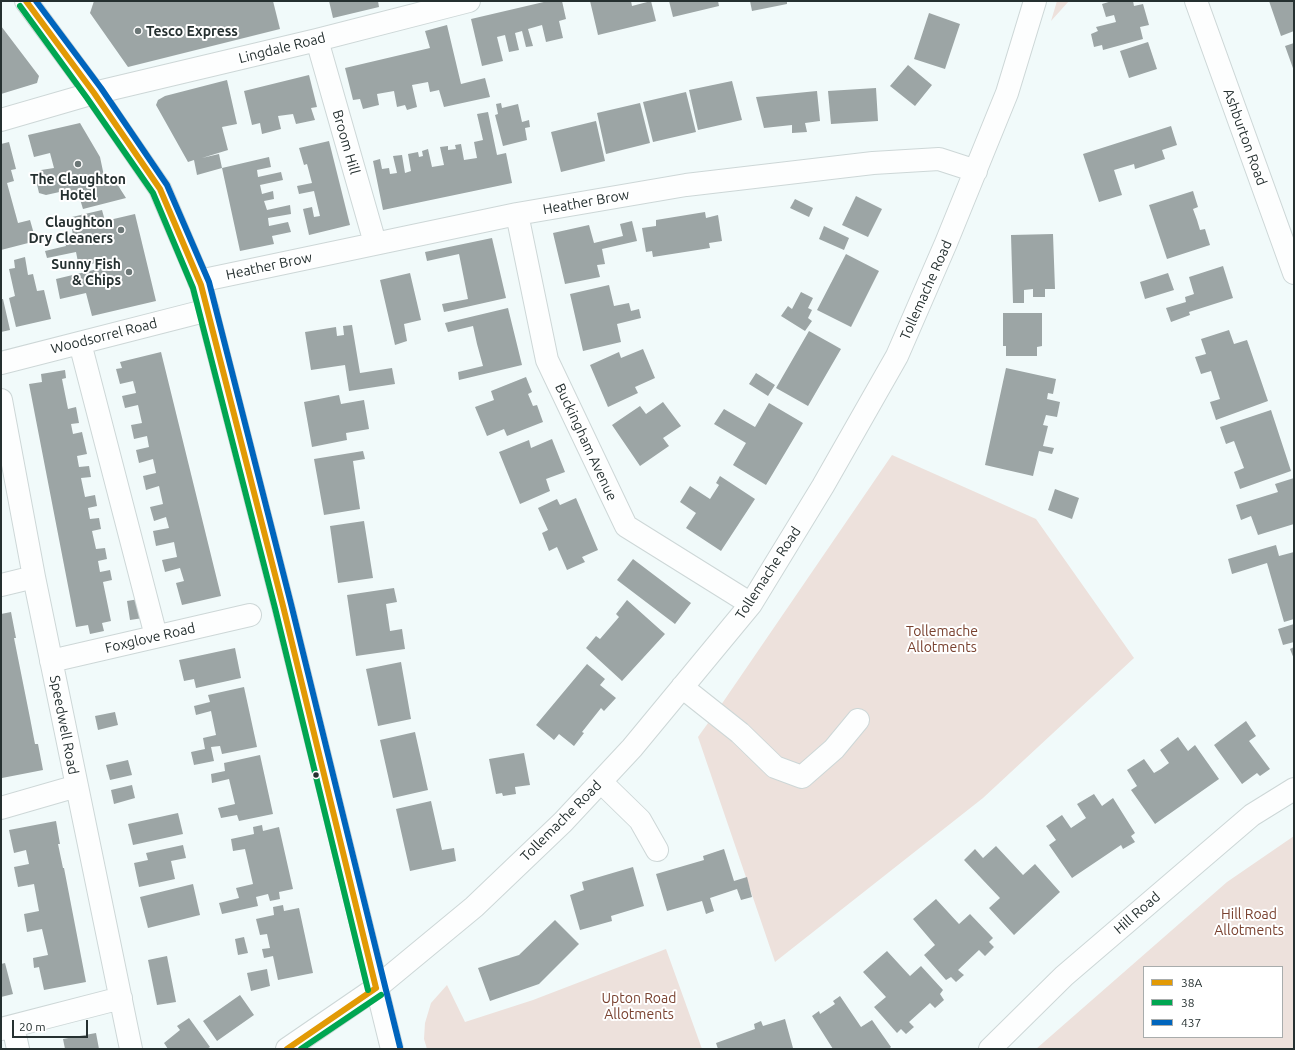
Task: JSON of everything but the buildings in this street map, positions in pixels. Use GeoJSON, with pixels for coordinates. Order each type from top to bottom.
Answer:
{"type":"FeatureCollection","features":[{"type":"Feature","properties":{"kind":"street","name":"Lingdale Road"},"geometry":{"type":"LineString","coordinates":[[1,120],[94,93],[317,40],[469,1]]}},
{"type":"Feature","properties":{"kind":"street","name":"Tollemache Road"},"geometry":{"type":"LineString","coordinates":[[287,1049],[376,988],[474,907],[563,822],[632,748],[751,604],[823,486],[897,356],[976,171],[1007,93],[1035,1]]}},
{"type":"Feature","properties":{"kind":"street","name":"Ashburton Road"},"geometry":{"type":"LineString","coordinates":[[1196,1],[1287,231],[1294,273]]}},
{"type":"Feature","properties":{"kind":"street"},"geometry":{"type":"LineString","coordinates":[[31,3],[160,189],[199,281],[208,310],[285,614],[392,1049]]}},
{"type":"Feature","properties":{"kind":"street","name":"Broom Hill"},"geometry":{"type":"LineString","coordinates":[[317,40],[375,243]]}},
{"type":"Feature","properties":{"kind":"street","name":"Heather Brow"},"geometry":{"type":"LineString","coordinates":[[199,281],[517,214],[686,185],[873,163],[939,159],[976,171]]}},
{"type":"Feature","properties":{"kind":"street","name":"Buckingham Avenue"},"geometry":{"type":"LineString","coordinates":[[517,214],[548,360],[626,526],[751,604]]}},
{"type":"Feature","properties":{"kind":"street","name":"Woodsorrel Road"},"geometry":{"type":"LineString","coordinates":[[1,363],[208,310]]}},
{"type":"Feature","properties":{"kind":"street"},"geometry":{"type":"LineString","coordinates":[[80,343],[156,636]]}},
{"type":"Feature","properties":{"kind":"street","name":"Speedwell Road"},"geometry":{"type":"LineString","coordinates":[[1,400],[34,577],[131,1049]]}},
{"type":"Feature","properties":{"kind":"street"},"geometry":{"type":"LineString","coordinates":[[1,585],[34,577]]}},
{"type":"Feature","properties":{"kind":"street","name":"Foxglove Road"},"geometry":{"type":"LineString","coordinates":[[51,661],[250,615]]}},
{"type":"Feature","properties":{"kind":"street"},"geometry":{"type":"LineString","coordinates":[[682,687],[740,733],[775,767],[802,777],[834,749],[858,720]]}},
{"type":"Feature","properties":{"kind":"street"},"geometry":{"type":"LineString","coordinates":[[601,782],[640,820],[657,850]]}},
{"type":"Feature","properties":{"kind":"street"},"geometry":{"type":"LineString","coordinates":[[1,808],[77,786]]}},
{"type":"Feature","properties":{"kind":"street","name":"Hill Road"},"geometry":{"type":"LineString","coordinates":[[990,1049],[1064,976],[1246,820],[1294,789]]}},
{"type":"Feature","properties":{"kind":"street"},"geometry":{"type":"LineString","coordinates":[[18,1049],[7,1027],[121,998]]}},
{"type":"Feature","properties":{"kind":"green space"},"geometry":{"type":"Polygon","coordinates":[[[1057,1],[1069,1],[1051,21],[1057,1]]]}},
{"type":"Feature","properties":{"kind":"green space","name":"Tollemache Allotments"},"geometry":{"type":"Polygon","coordinates":[[[892,455],[1036,519],[1134,658],[983,798],[775,962],[698,737],[892,455]]]}},
{"type":"Feature","properties":{"kind":"green space","name":"Hill Road Allotments"},"geometry":{"type":"Polygon","coordinates":[[[1294,836],[1294,1049],[1036,1049],[1227,882],[1294,836]]]}},
{"type":"Feature","properties":{"kind":"green space","name":"Upton Road Allotments"},"geometry":{"type":"Polygon","coordinates":[[[666,949],[702,1049],[427,1049],[424,1039],[425,1023],[431,1003],[447,985],[465,1022],[533,1000],[666,949]]]}},
{"type":"Feature","properties":{"kind":"transit line","name":"38A"},"geometry":{"type":"LineString","coordinates":[[26,1],[94,93],[160,189],[201,285],[283,606],[376,988]]}},
{"type":"Feature","properties":{"kind":"transit line","name":"437"},"geometry":{"type":"LineString","coordinates":[[36,1],[101,88],[167,185],[209,282],[291,604],[400,1047]]}},
{"type":"Feature","properties":{"kind":"transit line","name":"38"},"geometry":{"type":"LineString","coordinates":[[20,6],[87,98],[153,193],[193,288],[275,608],[368,990]]}},
{"type":"Feature","properties":{"kind":"transit line","name":"38A"},"geometry":{"type":"LineString","coordinates":[[287,1049],[376,988]]}},
{"type":"Feature","properties":{"kind":"transit line","name":"38"},"geometry":{"type":"LineString","coordinates":[[301,1049],[381,995]]}},
{"type":"Feature","properties":{"kind":"place","name":"Tesco Express"},"geometry":{"type":"Point","coordinates":[138,31]}},
{"type":"Feature","properties":{"kind":"place","name":"The Claughton Hotel"},"geometry":{"type":"Point","coordinates":[78,164]}},
{"type":"Feature","properties":{"kind":"place","name":"Claughton Dry Cleaners"},"geometry":{"type":"Point","coordinates":[121,230]}},
{"type":"Feature","properties":{"kind":"place","name":"Sunny Fish & Chips"},"geometry":{"type":"Point","coordinates":[129,272]}}]}
